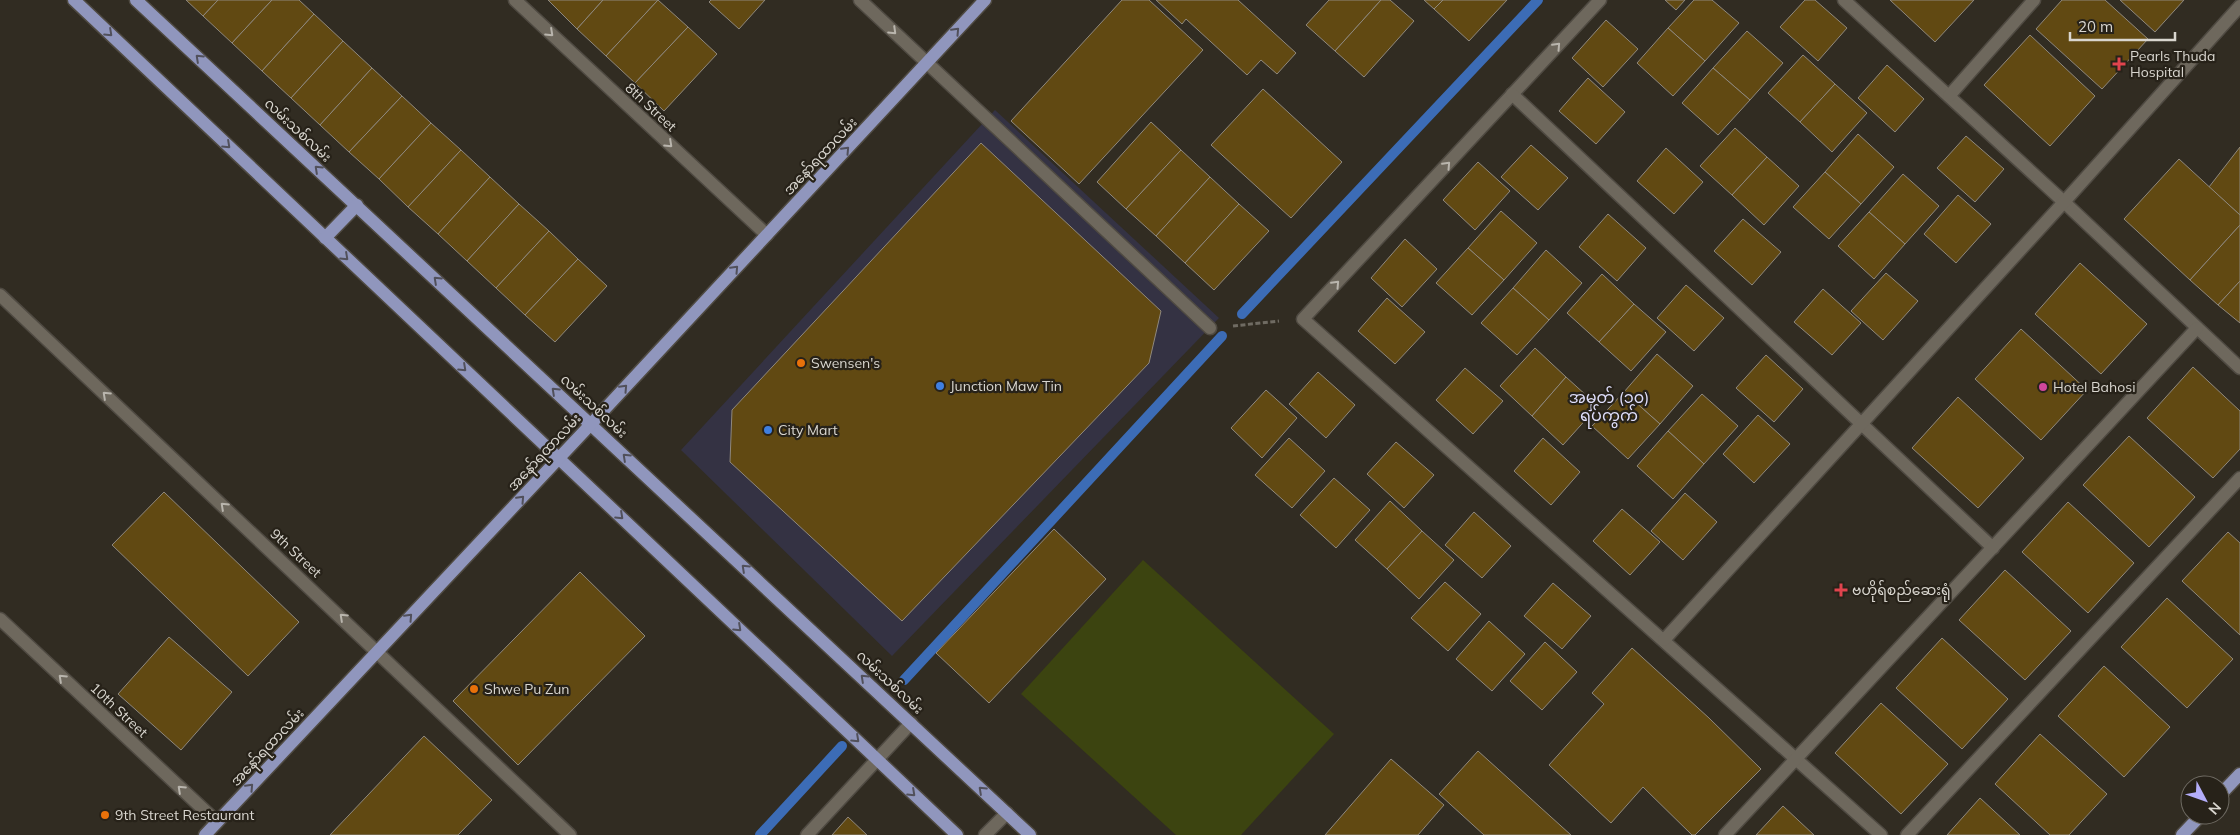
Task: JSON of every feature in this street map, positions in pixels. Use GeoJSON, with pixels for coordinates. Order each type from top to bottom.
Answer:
{"type":"FeatureCollection","features":[{"type":"Feature","properties":{"kind":"main road"},"geometry":{"type":"LineString","coordinates":[[74,0],[956,835]]}},
{"type":"Feature","properties":{"kind":"main road","name":"လမ်းသစ်လမ်း"},"geometry":{"type":"LineString","coordinates":[[136,0],[1030,835]]}},
{"type":"Feature","properties":{"kind":"main road","name":"အနော်ရထာလမ်း"},"geometry":{"type":"LineString","coordinates":[[205,835],[559,459],[985,0]]}},
{"type":"Feature","properties":{"kind":"main road"},"geometry":{"type":"LineString","coordinates":[[325,238],[357,206]]}},
{"type":"Feature","properties":{"kind":"main road"},"geometry":{"type":"LineString","coordinates":[[2230,784],[2240,774]]}},
{"type":"Feature","properties":{"kind":"main road"},"geometry":{"type":"LineString","coordinates":[[2182,835],[2192,825]]}},
{"type":"Feature","properties":{"kind":"street","name":"8th Street"},"geometry":{"type":"LineString","coordinates":[[515,0],[767,235]]}},
{"type":"Feature","properties":{"kind":"street"},"geometry":{"type":"LineString","coordinates":[[860,0],[1210,328]]}},
{"type":"Feature","properties":{"kind":"street"},"geometry":{"type":"LineString","coordinates":[[1600,0],[1303,319],[1881,835]]}},
{"type":"Feature","properties":{"kind":"street"},"geometry":{"type":"LineString","coordinates":[[1844,0],[2064,202],[2240,368]]}},
{"type":"Feature","properties":{"kind":"street"},"geometry":{"type":"LineString","coordinates":[[1949,96],[2034,0]]}},
{"type":"Feature","properties":{"kind":"street"},"geometry":{"type":"LineString","coordinates":[[1664,640],[1860,423],[2064,202],[2240,6]]}},
{"type":"Feature","properties":{"kind":"street"},"geometry":{"type":"LineString","coordinates":[[1512,94],[1993,548]]}},
{"type":"Feature","properties":{"kind":"street","name":"9th Street"},"geometry":{"type":"LineString","coordinates":[[0,295],[378,651],[570,835]]}},
{"type":"Feature","properties":{"kind":"street"},"geometry":{"type":"LineString","coordinates":[[1726,835],[2197,328]]}},
{"type":"Feature","properties":{"kind":"street"},"geometry":{"type":"LineString","coordinates":[[1907,835],[2240,478]]}},
{"type":"Feature","properties":{"kind":"street","name":"10th Street"},"geometry":{"type":"LineString","coordinates":[[0,619],[217,822]]}},
{"type":"Feature","properties":{"kind":"street"},"geometry":{"type":"LineString","coordinates":[[807,835],[911,723]]}},
{"type":"Feature","properties":{"kind":"street"},"geometry":{"type":"LineString","coordinates":[[985,835],[1007,812]]}},
{"type":"Feature","properties":{"kind":"path"},"geometry":{"type":"LineString","coordinates":[[1210,328],[1303,319]]}},
{"type":"Feature","properties":{"kind":"shaded area","name":"Junction Maw Tin"},"geometry":{"type":"Polygon","coordinates":[[[995,110],[1219,318],[892,656],[681,450],[995,110]]]}},
{"type":"Feature","properties":{"kind":"green space"},"geometry":{"type":"Polygon","coordinates":[[[1143,560],[1334,734],[1241,835],[1176,835],[1021,694],[1143,560]]]}},
{"type":"Feature","properties":{"kind":"building"},"geometry":{"type":"Polygon","coordinates":[[[186,0],[218,0],[203,16],[186,0]]]}},
{"type":"Feature","properties":{"kind":"building"},"geometry":{"type":"Polygon","coordinates":[[[218,0],[272,0],[232,43],[203,16],[218,0]]]}},
{"type":"Feature","properties":{"kind":"building"},"geometry":{"type":"Polygon","coordinates":[[[272,0],[299,0],[314,14],[262,71],[232,43],[272,0]]]}},
{"type":"Feature","properties":{"kind":"building"},"geometry":{"type":"Polygon","coordinates":[[[548,0],[603,0],[577,29],[548,0]]]}},
{"type":"Feature","properties":{"kind":"building"},"geometry":{"type":"Polygon","coordinates":[[[603,0],[658,0],[606,56],[577,29],[603,0]]]}},
{"type":"Feature","properties":{"kind":"building"},"geometry":{"type":"Polygon","coordinates":[[[658,0],[688,27],[635,83],[606,56],[658,0]]]}},
{"type":"Feature","properties":{"kind":"building"},"geometry":{"type":"Polygon","coordinates":[[[711,0],[765,0],[739,29],[709,2],[711,0]]]}},
{"type":"Feature","properties":{"kind":"building"},"geometry":{"type":"Polygon","coordinates":[[[1122,0],[1149,0],[1203,50],[1079,184],[1011,121],[1122,0]]]}},
{"type":"Feature","properties":{"kind":"building"},"geometry":{"type":"Polygon","coordinates":[[[1156,0],[1238,0],[1296,53],[1277,74],[1261,60],[1247,75],[1186,19],[1182,24],[1156,0]]]}},
{"type":"Feature","properties":{"kind":"building"},"geometry":{"type":"Polygon","coordinates":[[[1329,0],[1381,0],[1335,51],[1306,25],[1329,0]]]}},
{"type":"Feature","properties":{"kind":"building"},"geometry":{"type":"Polygon","coordinates":[[[1381,0],[1390,0],[1414,21],[1364,77],[1335,51],[1381,0]]]}},
{"type":"Feature","properties":{"kind":"building"},"geometry":{"type":"Polygon","coordinates":[[[1424,0],[1443,0],[1434,9],[1424,0]]]}},
{"type":"Feature","properties":{"kind":"building"},"geometry":{"type":"Polygon","coordinates":[[[1443,0],[1507,0],[1469,41],[1434,9],[1443,0]]]}},
{"type":"Feature","properties":{"kind":"building"},"geometry":{"type":"Polygon","coordinates":[[[1665,0],[1685,0],[1676,10],[1665,0]]]}},
{"type":"Feature","properties":{"kind":"building"},"geometry":{"type":"Polygon","coordinates":[[[1694,0],[1712,0],[1739,23],[1705,61],[1668,28],[1694,0]]]}},
{"type":"Feature","properties":{"kind":"building"},"geometry":{"type":"Polygon","coordinates":[[[1805,0],[1815,0],[1847,28],[1818,61],[1780,27],[1805,0]]]}},
{"type":"Feature","properties":{"kind":"building"},"geometry":{"type":"Polygon","coordinates":[[[1890,0],[1974,0],[1935,42],[1890,0]]]}},
{"type":"Feature","properties":{"kind":"building"},"geometry":{"type":"Polygon","coordinates":[[[2062,0],[2105,0],[2148,39],[2102,89],[2036,29],[2062,0]]]}},
{"type":"Feature","properties":{"kind":"building"},"geometry":{"type":"Polygon","coordinates":[[[2120,0],[2184,0],[2155,32],[2120,0]]]}},
{"type":"Feature","properties":{"kind":"building"},"geometry":{"type":"Polygon","coordinates":[[[314,14],[343,41],[291,98],[262,71],[314,14]]]}},
{"type":"Feature","properties":{"kind":"building"},"geometry":{"type":"Polygon","coordinates":[[[1606,20],[1638,49],[1603,87],[1572,58],[1606,20]]]}},
{"type":"Feature","properties":{"kind":"building"},"geometry":{"type":"Polygon","coordinates":[[[688,27],[717,54],[664,111],[635,83],[688,27]]]}},
{"type":"Feature","properties":{"kind":"building"},"geometry":{"type":"Polygon","coordinates":[[[1668,28],[1705,61],[1673,96],[1637,63],[1668,28]]]}},
{"type":"Feature","properties":{"kind":"building"},"geometry":{"type":"Polygon","coordinates":[[[1747,31],[1783,63],[1750,100],[1713,68],[1747,31]]]}},
{"type":"Feature","properties":{"kind":"building"},"geometry":{"type":"Polygon","coordinates":[[[2030,35],[2095,96],[2050,146],[1984,85],[2030,35]]]}},
{"type":"Feature","properties":{"kind":"building"},"geometry":{"type":"Polygon","coordinates":[[[343,41],[372,68],[320,125],[291,98],[343,41]]]}},
{"type":"Feature","properties":{"kind":"building"},"geometry":{"type":"Polygon","coordinates":[[[1803,55],[1835,84],[1800,122],[1768,93],[1803,55]]]}},
{"type":"Feature","properties":{"kind":"building"},"geometry":{"type":"Polygon","coordinates":[[[1887,65],[1924,99],[1895,132],[1858,98],[1887,65]]]}},
{"type":"Feature","properties":{"kind":"building"},"geometry":{"type":"Polygon","coordinates":[[[372,68],[402,96],[349,152],[320,125],[372,68]]]}},
{"type":"Feature","properties":{"kind":"building"},"geometry":{"type":"Polygon","coordinates":[[[1713,68],[1750,100],[1718,135],[1682,103],[1713,68]]]}},
{"type":"Feature","properties":{"kind":"building"},"geometry":{"type":"Polygon","coordinates":[[[1588,78],[1625,112],[1596,144],[1559,111],[1588,78]]]}},
{"type":"Feature","properties":{"kind":"building"},"geometry":{"type":"Polygon","coordinates":[[[1835,84],[1867,113],[1832,152],[1800,122],[1835,84]]]}},
{"type":"Feature","properties":{"kind":"building"},"geometry":{"type":"Polygon","coordinates":[[[1263,89],[1342,162],[1291,218],[1211,145],[1263,89]]]}},
{"type":"Feature","properties":{"kind":"building"},"geometry":{"type":"Polygon","coordinates":[[[402,96],[431,123],[379,179],[349,152],[402,96]]]}},
{"type":"Feature","properties":{"kind":"building"},"geometry":{"type":"Polygon","coordinates":[[[1151,122],[1181,150],[1126,209],[1097,182],[1151,122]]]}},
{"type":"Feature","properties":{"kind":"building"},"geometry":{"type":"Polygon","coordinates":[[[431,123],[461,150],[408,207],[379,179],[431,123]]]}},
{"type":"Feature","properties":{"kind":"building"},"geometry":{"type":"Polygon","coordinates":[[[1735,128],[1767,157],[1732,195],[1700,166],[1735,128]]]}},
{"type":"Feature","properties":{"kind":"building"},"geometry":{"type":"Polygon","coordinates":[[[1858,134],[1894,167],[1861,204],[1825,172],[1858,134]]]}},
{"type":"Feature","properties":{"kind":"building"},"geometry":{"type":"Polygon","coordinates":[[[1966,136],[2004,169],[1975,202],[1937,168],[1966,136]]]}},
{"type":"Feature","properties":{"kind":"building","name":"Junction Maw Tin"},"geometry":{"type":"Polygon","coordinates":[[[981,143],[1161,311],[1149,363],[902,621],[730,462],[732,410],[981,143]]]}},
{"type":"Feature","properties":{"kind":"building"},"geometry":{"type":"Polygon","coordinates":[[[1531,145],[1568,178],[1538,210],[1501,177],[1531,145]]]}},
{"type":"Feature","properties":{"kind":"building"},"geometry":{"type":"Polygon","coordinates":[[[2240,147],[2240,215],[2209,187],[2240,147]]]}},
{"type":"Feature","properties":{"kind":"building"},"geometry":{"type":"Polygon","coordinates":[[[1666,148],[1703,182],[1674,214],[1637,181],[1666,148]]]}},
{"type":"Feature","properties":{"kind":"building"},"geometry":{"type":"Polygon","coordinates":[[[461,150],[490,177],[438,234],[408,207],[461,150]]]}},
{"type":"Feature","properties":{"kind":"building"},"geometry":{"type":"Polygon","coordinates":[[[1181,150],[1210,177],[1156,236],[1126,209],[1181,150]]]}},
{"type":"Feature","properties":{"kind":"building"},"geometry":{"type":"Polygon","coordinates":[[[1767,157],[1799,186],[1764,225],[1732,195],[1767,157]]]}},
{"type":"Feature","properties":{"kind":"building"},"geometry":{"type":"Polygon","coordinates":[[[2179,159],[2240,215],[2240,225],[2190,280],[2124,219],[2179,159]]]}},
{"type":"Feature","properties":{"kind":"building"},"geometry":{"type":"Polygon","coordinates":[[[1478,162],[1510,191],[1475,230],[1443,200],[1478,162]]]}},
{"type":"Feature","properties":{"kind":"building"},"geometry":{"type":"Polygon","coordinates":[[[1825,172],[1861,204],[1829,239],[1793,207],[1825,172]]]}},
{"type":"Feature","properties":{"kind":"building"},"geometry":{"type":"Polygon","coordinates":[[[1903,174],[1939,206],[1905,244],[1869,212],[1903,174]]]}},
{"type":"Feature","properties":{"kind":"building"},"geometry":{"type":"Polygon","coordinates":[[[490,177],[519,204],[467,261],[438,234],[490,177]]]}},
{"type":"Feature","properties":{"kind":"building"},"geometry":{"type":"Polygon","coordinates":[[[1210,177],[1239,204],[1185,263],[1156,236],[1210,177]]]}},
{"type":"Feature","properties":{"kind":"building"},"geometry":{"type":"Polygon","coordinates":[[[1958,195],[1991,224],[1956,263],[1924,234],[1958,195]]]}},
{"type":"Feature","properties":{"kind":"building"},"geometry":{"type":"Polygon","coordinates":[[[519,204],[549,231],[496,288],[467,261],[519,204]]]}},
{"type":"Feature","properties":{"kind":"building"},"geometry":{"type":"Polygon","coordinates":[[[1239,204],[1269,231],[1214,290],[1185,263],[1239,204]]]}},
{"type":"Feature","properties":{"kind":"building"},"geometry":{"type":"Polygon","coordinates":[[[1501,211],[1537,243],[1504,280],[1468,248],[1501,211]]]}},
{"type":"Feature","properties":{"kind":"building"},"geometry":{"type":"Polygon","coordinates":[[[1869,212],[1905,244],[1874,279],[1838,246],[1869,212]]]}},
{"type":"Feature","properties":{"kind":"building"},"geometry":{"type":"Polygon","coordinates":[[[1608,214],[1646,248],[1617,281],[1579,247],[1608,214]]]}},
{"type":"Feature","properties":{"kind":"building"},"geometry":{"type":"Polygon","coordinates":[[[1743,219],[1781,252],[1752,285],[1714,251],[1743,219]]]}},
{"type":"Feature","properties":{"kind":"building"},"geometry":{"type":"Polygon","coordinates":[[[2240,225],[2240,281],[2218,305],[2190,280],[2240,225]]]}},
{"type":"Feature","properties":{"kind":"building"},"geometry":{"type":"Polygon","coordinates":[[[549,231],[578,259],[525,315],[496,288],[549,231]]]}},
{"type":"Feature","properties":{"kind":"building"},"geometry":{"type":"Polygon","coordinates":[[[1405,239],[1437,269],[1402,307],[1371,278],[1405,239]]]}},
{"type":"Feature","properties":{"kind":"building"},"geometry":{"type":"Polygon","coordinates":[[[1468,248],[1504,280],[1472,315],[1436,283],[1468,248]]]}},
{"type":"Feature","properties":{"kind":"building"},"geometry":{"type":"Polygon","coordinates":[[[1546,250],[1582,283],[1549,320],[1513,288],[1546,250]]]}},
{"type":"Feature","properties":{"kind":"building"},"geometry":{"type":"Polygon","coordinates":[[[578,259],[607,286],[555,342],[525,315],[578,259]]]}},
{"type":"Feature","properties":{"kind":"building"},"geometry":{"type":"Polygon","coordinates":[[[2080,263],[2147,324],[2101,374],[2035,314],[2080,263]]]}},
{"type":"Feature","properties":{"kind":"building"},"geometry":{"type":"Polygon","coordinates":[[[1886,273],[1918,301],[1883,340],[1851,311],[1886,273]]]}},
{"type":"Feature","properties":{"kind":"building"},"geometry":{"type":"Polygon","coordinates":[[[1602,274],[1634,304],[1599,342],[1567,313],[1602,274]]]}},
{"type":"Feature","properties":{"kind":"building"},"geometry":{"type":"Polygon","coordinates":[[[2240,281],[2240,323],[2218,305],[2240,281]]]}},
{"type":"Feature","properties":{"kind":"building"},"geometry":{"type":"Polygon","coordinates":[[[1686,285],[1724,318],[1694,351],[1657,318],[1686,285]]]}},
{"type":"Feature","properties":{"kind":"building"},"geometry":{"type":"Polygon","coordinates":[[[1513,288],[1549,320],[1517,355],[1481,323],[1513,288]]]}},
{"type":"Feature","properties":{"kind":"building"},"geometry":{"type":"Polygon","coordinates":[[[1823,289],[1861,323],[1832,355],[1794,322],[1823,289]]]}},
{"type":"Feature","properties":{"kind":"building"},"geometry":{"type":"Polygon","coordinates":[[[1387,298],[1425,332],[1395,364],[1358,331],[1387,298]]]}},
{"type":"Feature","properties":{"kind":"building"},"geometry":{"type":"Polygon","coordinates":[[[1634,304],[1666,332],[1631,371],[1599,342],[1634,304]]]}},
{"type":"Feature","properties":{"kind":"building"},"geometry":{"type":"Polygon","coordinates":[[[2021,329],[2087,390],[2041,440],[1975,379],[2021,329]]]}},
{"type":"Feature","properties":{"kind":"building"},"geometry":{"type":"Polygon","coordinates":[[[1535,348],[1566,377],[1532,416],[1500,386],[1535,348]]]}},
{"type":"Feature","properties":{"kind":"building"},"geometry":{"type":"Polygon","coordinates":[[[1657,354],[1693,386],[1660,424],[1624,392],[1657,354]]]}},
{"type":"Feature","properties":{"kind":"building"},"geometry":{"type":"Polygon","coordinates":[[[1766,355],[1803,389],[1774,422],[1736,388],[1766,355]]]}},
{"type":"Feature","properties":{"kind":"building"},"geometry":{"type":"Polygon","coordinates":[[[2193,367],[2240,411],[2240,449],[2213,478],[2147,418],[2193,367]]]}},
{"type":"Feature","properties":{"kind":"building"},"geometry":{"type":"Polygon","coordinates":[[[1465,368],[1503,401],[1473,434],[1436,400],[1465,368]]]}},
{"type":"Feature","properties":{"kind":"building"},"geometry":{"type":"Polygon","coordinates":[[[1318,372],[1355,405],[1326,438],[1289,404],[1318,372]]]}},
{"type":"Feature","properties":{"kind":"building"},"geometry":{"type":"Polygon","coordinates":[[[1566,377],[1598,406],[1563,445],[1532,416],[1566,377]]]}},
{"type":"Feature","properties":{"kind":"building"},"geometry":{"type":"Polygon","coordinates":[[[1266,390],[1297,418],[1262,458],[1231,428],[1266,390]]]}},
{"type":"Feature","properties":{"kind":"building"},"geometry":{"type":"Polygon","coordinates":[[[1624,392],[1660,424],[1628,459],[1592,426],[1624,392]]]}},
{"type":"Feature","properties":{"kind":"building"},"geometry":{"type":"Polygon","coordinates":[[[1702,394],[1738,426],[1704,464],[1668,431],[1702,394]]]}},
{"type":"Feature","properties":{"kind":"building"},"geometry":{"type":"Polygon","coordinates":[[[1958,397],[2024,458],[1978,508],[1912,448],[1958,397]]]}},
{"type":"Feature","properties":{"kind":"building"},"geometry":{"type":"Polygon","coordinates":[[[1758,415],[1790,444],[1754,483],[1723,454],[1758,415]]]}},
{"type":"Feature","properties":{"kind":"building"},"geometry":{"type":"Polygon","coordinates":[[[1668,431],[1704,464],[1673,499],[1637,466],[1668,431]]]}},
{"type":"Feature","properties":{"kind":"building"},"geometry":{"type":"Polygon","coordinates":[[[2129,436],[2195,497],[2149,547],[2083,485],[2129,436]]]}},
{"type":"Feature","properties":{"kind":"building"},"geometry":{"type":"Polygon","coordinates":[[[1289,438],[1325,471],[1292,508],[1255,475],[1289,438]]]}},
{"type":"Feature","properties":{"kind":"building"},"geometry":{"type":"Polygon","coordinates":[[[1543,438],[1580,472],[1551,505],[1514,471],[1543,438]]]}},
{"type":"Feature","properties":{"kind":"building"},"geometry":{"type":"Polygon","coordinates":[[[1396,442],[1434,475],[1404,508],[1367,474],[1396,442]]]}},
{"type":"Feature","properties":{"kind":"building"},"geometry":{"type":"Polygon","coordinates":[[[1334,478],[1370,510],[1336,548],[1300,515],[1334,478]]]}},
{"type":"Feature","properties":{"kind":"building"},"geometry":{"type":"Polygon","coordinates":[[[164,492],[299,622],[248,676],[112,545],[164,492]]]}},
{"type":"Feature","properties":{"kind":"building"},"geometry":{"type":"Polygon","coordinates":[[[1685,493],[1717,522],[1683,560],[1651,531],[1685,493]]]}},
{"type":"Feature","properties":{"kind":"building"},"geometry":{"type":"Polygon","coordinates":[[[1390,501],[1422,531],[1387,569],[1355,540],[1390,501]]]}},
{"type":"Feature","properties":{"kind":"building"},"geometry":{"type":"Polygon","coordinates":[[[2068,502],[2134,563],[2088,613],[2022,552],[2068,502]]]}},
{"type":"Feature","properties":{"kind":"building"},"geometry":{"type":"Polygon","coordinates":[[[1622,509],[1660,542],[1630,575],[1593,541],[1622,509]]]}},
{"type":"Feature","properties":{"kind":"building"},"geometry":{"type":"Polygon","coordinates":[[[1474,512],[1511,546],[1482,578],[1445,545],[1474,512]]]}},
{"type":"Feature","properties":{"kind":"building"},"geometry":{"type":"Polygon","coordinates":[[[1054,529],[1106,579],[989,703],[936,653],[1054,529]]]}},
{"type":"Feature","properties":{"kind":"building"},"geometry":{"type":"Polygon","coordinates":[[[1422,531],[1454,560],[1419,599],[1387,569],[1422,531]]]}},
{"type":"Feature","properties":{"kind":"building"},"geometry":{"type":"Polygon","coordinates":[[[2228,532],[2240,543],[2240,635],[2182,581],[2228,532]]]}},
{"type":"Feature","properties":{"kind":"building"},"geometry":{"type":"Polygon","coordinates":[[[2005,570],[2071,631],[2025,680],[1959,620],[2005,570]]]}},
{"type":"Feature","properties":{"kind":"building"},"geometry":{"type":"Polygon","coordinates":[[[580,572],[645,636],[518,765],[453,701],[580,572]]]}},
{"type":"Feature","properties":{"kind":"building"},"geometry":{"type":"Polygon","coordinates":[[[1445,582],[1481,614],[1448,651],[1411,618],[1445,582]]]}},
{"type":"Feature","properties":{"kind":"building"},"geometry":{"type":"Polygon","coordinates":[[[1553,583],[1591,616],[1562,649],[1524,616],[1553,583]]]}},
{"type":"Feature","properties":{"kind":"building"},"geometry":{"type":"Polygon","coordinates":[[[2167,598],[2233,659],[2187,708],[2121,647],[2167,598]]]}},
{"type":"Feature","properties":{"kind":"building"},"geometry":{"type":"Polygon","coordinates":[[[1489,621],[1525,654],[1492,691],[1456,659],[1489,621]]]}},
{"type":"Feature","properties":{"kind":"building"},"geometry":{"type":"Polygon","coordinates":[[[169,637],[232,692],[181,750],[118,694],[169,637]]]}},
{"type":"Feature","properties":{"kind":"building"},"geometry":{"type":"Polygon","coordinates":[[[1942,638],[2008,699],[1962,749],[1896,688],[1942,638]]]}},
{"type":"Feature","properties":{"kind":"building"},"geometry":{"type":"Polygon","coordinates":[[[1545,642],[1577,672],[1542,710],[1510,681],[1545,642]]]}},
{"type":"Feature","properties":{"kind":"building"},"geometry":{"type":"Polygon","coordinates":[[[1632,648],[1709,718],[1761,769],[1695,835],[1692,835],[1643,787],[1611,823],[1549,765],[1604,704],[1592,693],[1632,648]]]}},
{"type":"Feature","properties":{"kind":"building"},"geometry":{"type":"Polygon","coordinates":[[[2104,666],[2170,727],[2124,777],[2058,716],[2104,666]]]}},
{"type":"Feature","properties":{"kind":"building"},"geometry":{"type":"Polygon","coordinates":[[[1881,703],[1948,764],[1901,814],[1835,753],[1881,703]]]}},
{"type":"Feature","properties":{"kind":"building"},"geometry":{"type":"Polygon","coordinates":[[[2040,734],[2107,794],[2069,835],[2050,835],[1995,784],[2040,734]]]}},
{"type":"Feature","properties":{"kind":"building"},"geometry":{"type":"Polygon","coordinates":[[[424,736],[492,800],[458,835],[330,835],[424,736]]]}},
{"type":"Feature","properties":{"kind":"building"},"geometry":{"type":"Polygon","coordinates":[[[1478,751],[1571,835],[1484,835],[1439,794],[1478,751]]]}},
{"type":"Feature","properties":{"kind":"building"},"geometry":{"type":"Polygon","coordinates":[[[1391,759],[1444,805],[1418,835],[1325,835],[1391,759]]]}},
{"type":"Feature","properties":{"kind":"building"},"geometry":{"type":"Polygon","coordinates":[[[1980,798],[2020,835],[1947,835],[1980,798]]]}},
{"type":"Feature","properties":{"kind":"building"},"geometry":{"type":"Polygon","coordinates":[[[1783,806],[1814,835],[1756,835],[1783,806]]]}},
{"type":"Feature","properties":{"kind":"building"},"geometry":{"type":"Polygon","coordinates":[[[848,817],[867,835],[832,835],[848,817]]]}},
{"type":"Feature","properties":{"kind":"waterway"},"geometry":{"type":"LineString","coordinates":[[1242,314],[1538,0]]}},
{"type":"Feature","properties":{"kind":"waterway"},"geometry":{"type":"LineString","coordinates":[[904,680],[1222,336]]}},
{"type":"Feature","properties":{"kind":"waterway"},"geometry":{"type":"LineString","coordinates":[[760,835],[842,746]]}},
{"type":"Feature","properties":{"kind":"place","name":"Pearls Thuda Hospital"},"geometry":{"type":"Point","coordinates":[2119,64]}},
{"type":"Feature","properties":{"kind":"place","name":"Swensen's"},"geometry":{"type":"Point","coordinates":[801,363]}},
{"type":"Feature","properties":{"kind":"place","name":"Junction Maw Tin"},"geometry":{"type":"Point","coordinates":[940,386]}},
{"type":"Feature","properties":{"kind":"place","name":"Hotel Bahosi"},"geometry":{"type":"Point","coordinates":[2043,387]}},
{"type":"Feature","properties":{"kind":"place","name":"City Mart"},"geometry":{"type":"Point","coordinates":[768,430]}},
{"type":"Feature","properties":{"kind":"place","name":"ဗဟိုရ်စည်ဆေးရုံ"},"geometry":{"type":"Point","coordinates":[1841,590]}},
{"type":"Feature","properties":{"kind":"place","name":"Shwe Pu Zun"},"geometry":{"type":"Point","coordinates":[474,689]}},
{"type":"Feature","properties":{"kind":"place","name":"9th Street Restaurant"},"geometry":{"type":"Point","coordinates":[105,815]}},
{"type":"Feature","properties":{"kind":"district","name":"အမှတ် (၁၀) ရပ်ကွက်"},"geometry":{"type":"Point","coordinates":[1609,406]}}]}
